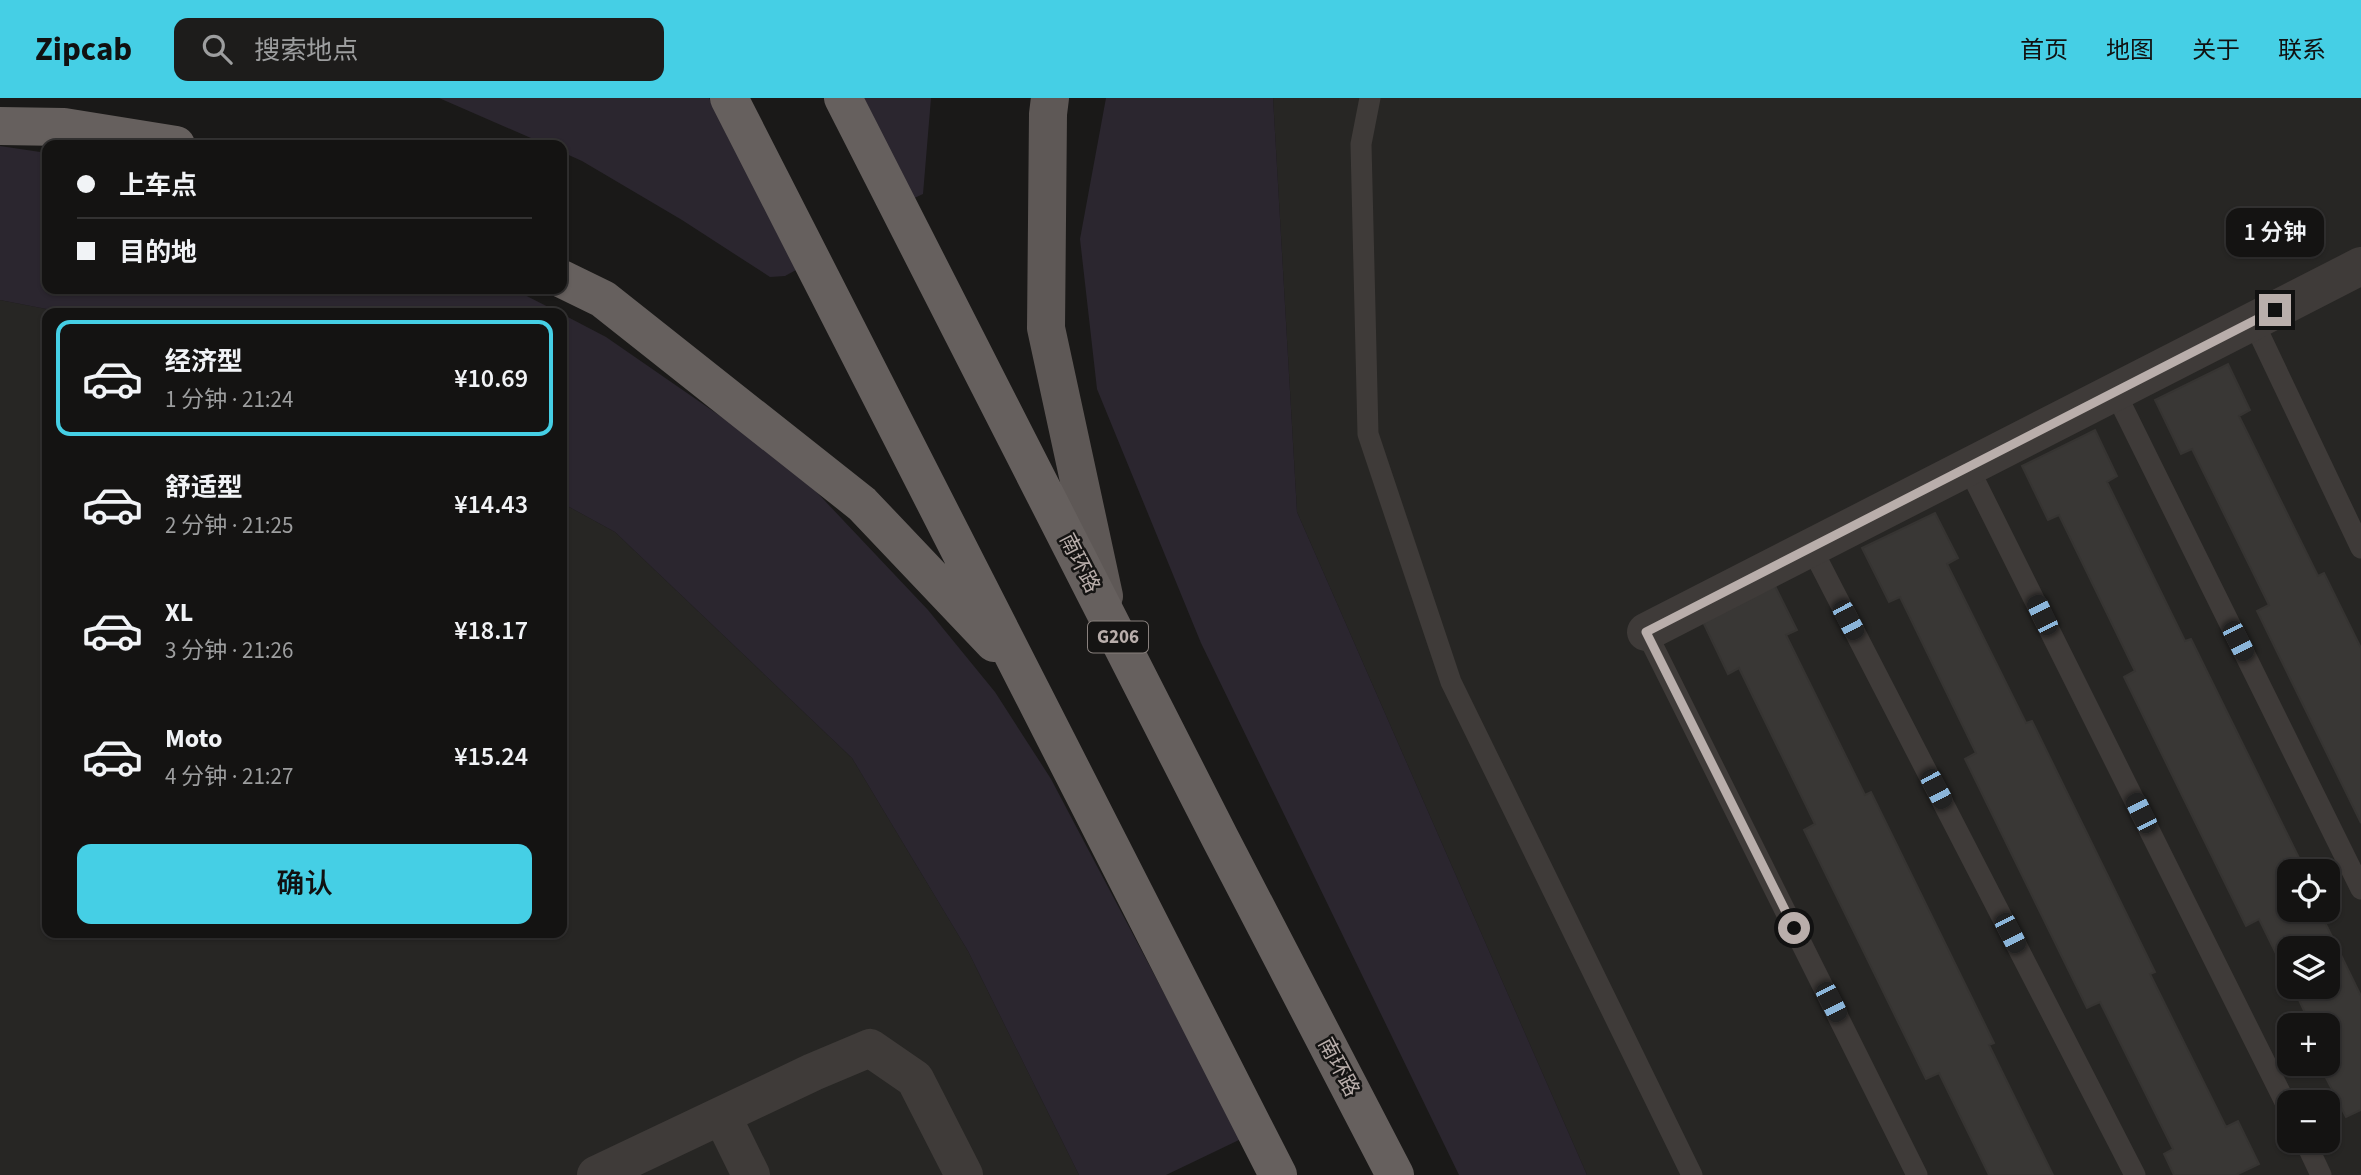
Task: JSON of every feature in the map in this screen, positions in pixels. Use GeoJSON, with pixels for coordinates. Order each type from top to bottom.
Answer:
{"type":"FeatureCollection","features":[{"type":"Feature","properties":{"kind":"highway"},"geometry":{"type":"LineString","coordinates":[[729,98],[1278,1175]]}},
{"type":"Feature","properties":{"kind":"highway","name":"南环路"},"geometry":{"type":"LineString","coordinates":[[844,98],[1395,1175]]}},
{"type":"Feature","properties":{"kind":"highway"},"geometry":{"type":"LineString","coordinates":[[0,126],[64,127],[145,140]]}},
{"type":"Feature","properties":{"kind":"highway"},"geometry":{"type":"LineString","coordinates":[[567,281],[603,299],[862,504],[1023,674]]}},
{"type":"Feature","properties":{"kind":"main road"},"geometry":{"type":"LineString","coordinates":[[1050,98],[1046,328],[1110,622]]}},
{"type":"Feature","properties":{"kind":"street"},"geometry":{"type":"LineString","coordinates":[[1646,632],[2361,265]]}},
{"type":"Feature","properties":{"kind":"street"},"geometry":{"type":"LineString","coordinates":[[596,1175],[813,1072],[870,1048],[915,1079],[964,1175]]}},
{"type":"Feature","properties":{"kind":"street"},"geometry":{"type":"LineString","coordinates":[[722,1116],[751,1175]]}},
{"type":"Feature","properties":{"kind":"lane"},"geometry":{"type":"LineString","coordinates":[[1370,98],[1361,144],[1368,434],[1451,682],[1692,1175]]}},
{"type":"Feature","properties":{"kind":"lane"},"geometry":{"type":"LineString","coordinates":[[2253,321],[2361,548]]}},
{"type":"Feature","properties":{"kind":"lane"},"geometry":{"type":"LineString","coordinates":[[2115,392],[2361,889]]}},
{"type":"Feature","properties":{"kind":"lane"},"geometry":{"type":"LineString","coordinates":[[1968,467],[2279,1090]]}},
{"type":"Feature","properties":{"kind":"lane"},"geometry":{"type":"LineString","coordinates":[[1811,547],[2135,1175]]}},
{"type":"Feature","properties":{"kind":"lane"},"geometry":{"type":"LineString","coordinates":[[1646,632],[1917,1175]]}},
{"type":"Feature","properties":{"kind":"lane"},"geometry":{"type":"LineString","coordinates":[[2311,1153],[2322,1175]]}},
{"type":"Feature","properties":{"kind":"shaded area"},"geometry":{"type":"Polygon","coordinates":[[[439,98],[709,98],[796,270],[785,276],[770,277],[682,220],[567,154],[567,140],[536,140],[439,98]]]}},
{"type":"Feature","properties":{"kind":"shaded area"},"geometry":{"type":"Polygon","coordinates":[[[858,98],[931,98],[923,194],[910,200],[858,98]]]}},
{"type":"Feature","properties":{"kind":"shaded area"},"geometry":{"type":"Polygon","coordinates":[[[1106,98],[1273,98],[1297,512],[1587,1175],[1459,1175],[1201,643],[1097,389],[1080,239],[1106,98]]]}},
{"type":"Feature","properties":{"kind":"shaded area"},"geometry":{"type":"Polygon","coordinates":[[[1273,98],[2361,98],[2361,1175],[1587,1175],[1297,512],[1273,98]]]}},
{"type":"Feature","properties":{"kind":"shaded area"},"geometry":{"type":"Polygon","coordinates":[[[0,146],[42,152],[42,294],[523,294],[550,308],[42,308],[0,300],[0,146]]]}},
{"type":"Feature","properties":{"kind":"shaded area"},"geometry":{"type":"Polygon","coordinates":[[[0,300],[42,308],[42,938],[567,938],[567,506],[615,532],[852,758],[968,951],[1079,1175],[0,1175],[0,300]]]}},
{"type":"Feature","properties":{"kind":"shaded area"},"geometry":{"type":"Polygon","coordinates":[[[567,317],[606,337],[791,465],[928,610],[995,692],[1051,779],[1241,1139],[1166,1175],[1079,1175],[968,951],[852,758],[615,532],[567,506],[567,317]]]}},
{"type":"Feature","properties":{"kind":"building"},"geometry":{"type":"Polygon","coordinates":[[[2228,364],[2250,410],[2239,416],[2318,576],[2324,573],[2361,648],[2361,823],[2257,611],[2269,605],[2192,449],[2181,454],[2155,400],[2228,364]]]}},
{"type":"Feature","properties":{"kind":"building"},"geometry":{"type":"Polygon","coordinates":[[[2095,430],[2117,476],[2107,482],[2185,641],[2191,639],[2300,859],[2277,859],[2277,922],[2325,922],[2332,936],[2277,936],[2277,956],[2259,919],[2246,926],[2124,677],[2135,671],[2059,515],[2048,520],[2022,466],[2095,430]]]}},
{"type":"Feature","properties":{"kind":"building"},"geometry":{"type":"Polygon","coordinates":[[[1935,513],[1958,558],[1947,564],[2026,723],[2032,721],[2155,972],[2150,974],[2226,1127],[2238,1121],[2259,1164],[2236,1175],[2174,1175],[2164,1154],[2173,1149],[2100,1002],[2087,1008],[1965,759],[1976,753],[1900,597],[1889,602],[1862,548],[1935,513]]]}},
{"type":"Feature","properties":{"kind":"building"},"geometry":{"type":"Polygon","coordinates":[[[1774,584],[1797,630],[1786,635],[1865,795],[1871,792],[1994,1043],[1989,1045],[2053,1175],[1989,1175],[1939,1073],[1926,1079],[1804,830],[1815,824],[1739,668],[1728,674],[1702,620],[1774,584]]]}},
{"type":"Feature","properties":{"kind":"building"},"geometry":{"type":"Polygon","coordinates":[[[2340,953],[2361,996],[2361,1110],[2346,1117],[2340,1105],[2340,1090],[2332,1090],[2325,1076],[2340,1076],[2340,1013],[2305,1013],[2299,999],[2340,999],[2340,953]]]}},
{"type":"Feature","properties":{"kind":"route"},"geometry":{"type":"LineString","coordinates":[[1794,928],[1646,632],[2275,310]]}}]}
